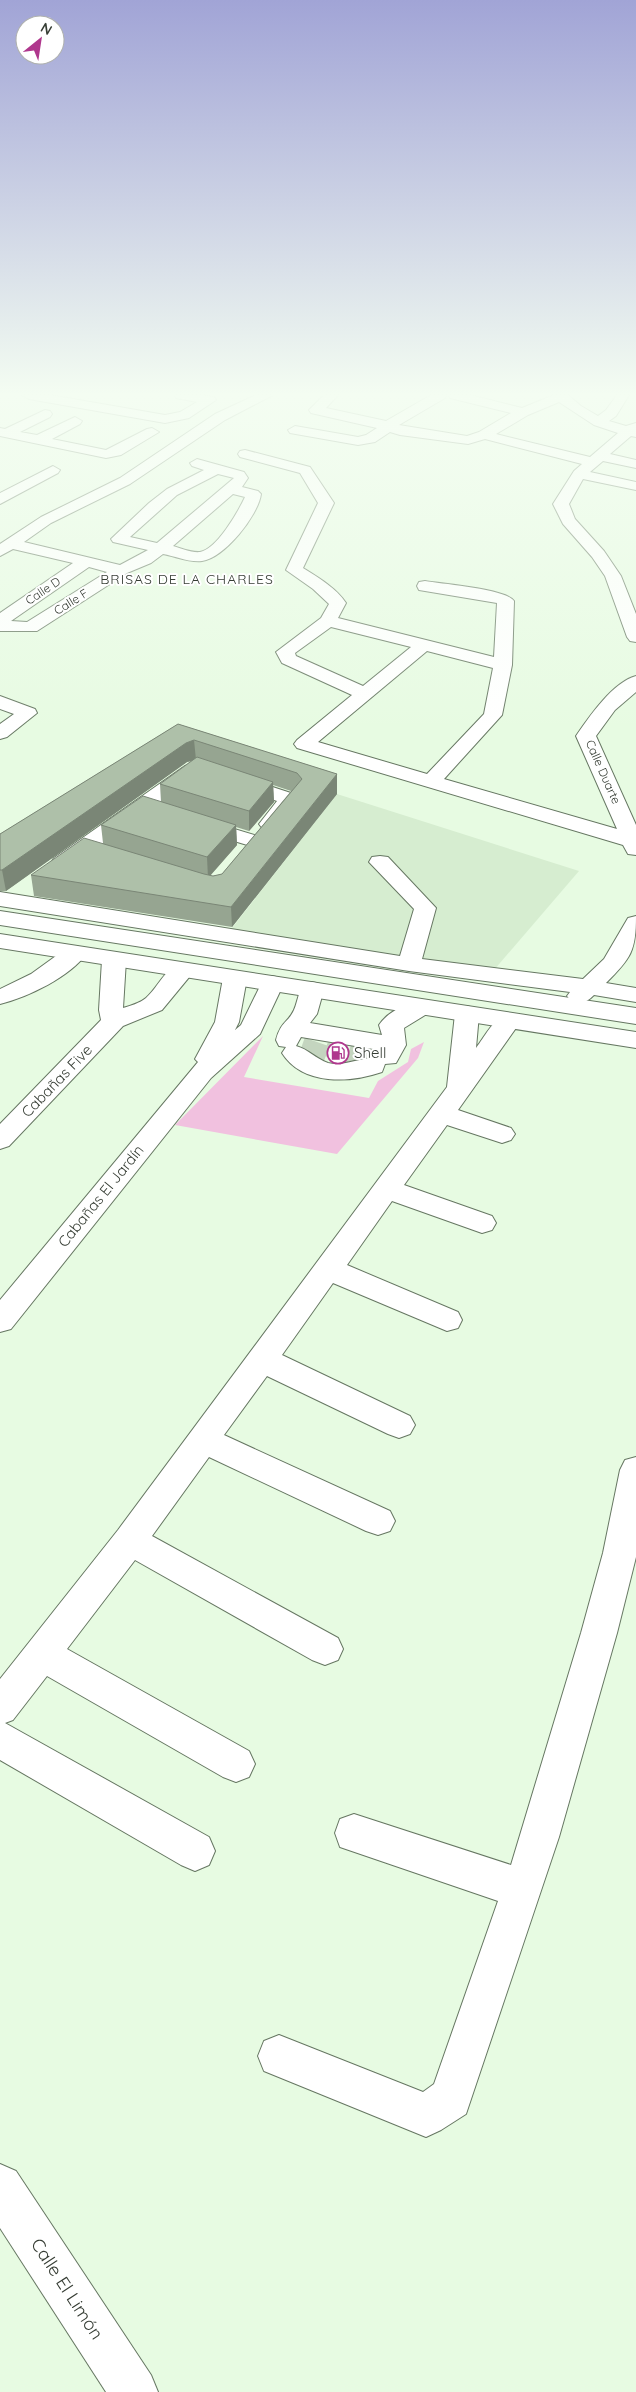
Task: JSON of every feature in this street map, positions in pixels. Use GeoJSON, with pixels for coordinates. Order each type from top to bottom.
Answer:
{"type":"FeatureCollection","features":[{"type":"Feature","properties":{"kind":"street"},"geometry":{"type":"LineString","coordinates":[[6,548],[46,520],[72,507]]}},
{"type":"Feature","properties":{"kind":"street"},"geometry":{"type":"LineString","coordinates":[[153,507],[120,539],[203,558],[221,544],[249,507]]}},
{"type":"Feature","properties":{"kind":"street","name":"Calle F"},"geometry":{"type":"LineString","coordinates":[[0,626],[29,628],[121,570],[133,566],[162,549],[207,507]]}},
{"type":"Feature","properties":{"kind":"street"},"geometry":{"type":"LineString","coordinates":[[324,507],[294,570],[320,585],[338,603],[328,621],[285,652],[288,659],[364,694]]}},
{"type":"Feature","properties":{"kind":"street"},"geometry":{"type":"LineString","coordinates":[[562,507],[568,521],[598,554],[613,576],[636,637]]}},
{"type":"Feature","properties":{"kind":"street"},"geometry":{"type":"LineString","coordinates":[[6,548],[121,570]]}},
{"type":"Feature","properties":{"kind":"street","name":"Calle D"},"geometry":{"type":"LineString","coordinates":[[0,621],[86,562]]}},
{"type":"Feature","properties":{"kind":"street"},"geometry":{"type":"LineString","coordinates":[[425,586],[499,598],[506,601],[503,665],[492,714],[431,781]]}},
{"type":"Feature","properties":{"kind":"street"},"geometry":{"type":"LineString","coordinates":[[328,621],[503,665]]}},
{"type":"Feature","properties":{"kind":"street"},"geometry":{"type":"LineString","coordinates":[[424,645],[304,744],[431,781],[635,845]]}},
{"type":"Feature","properties":{"kind":"street","name":"Calle Duarte"},"geometry":{"type":"LineString","coordinates":[[635,845],[586,736],[617,708],[636,682]]}},
{"type":"Feature","properties":{"kind":"street"},"geometry":{"type":"LineString","coordinates":[[0,702],[28,713],[0,733]]}},
{"type":"Feature","properties":{"kind":"street"},"geometry":{"type":"LineString","coordinates":[[2,907],[82,848],[141,806],[195,768],[290,798],[249,848],[174,817],[141,806]]}},
{"type":"Feature","properties":{"kind":"street"},"geometry":{"type":"LineString","coordinates":[[82,848],[111,856]]}},
{"type":"Feature","properties":{"kind":"street"},"geometry":{"type":"LineString","coordinates":[[380,862],[425,908],[409,964]]}},
{"type":"Feature","properties":{"kind":"street"},"geometry":{"type":"LineString","coordinates":[[2,907],[588,987],[636,996]]}},
{"type":"Feature","properties":{"kind":"street"},"geometry":{"type":"LineString","coordinates":[[2,907],[636,1016]]}},
{"type":"Feature","properties":{"kind":"street"},"geometry":{"type":"LineString","coordinates":[[570,1006],[613,963],[636,923]]}},
{"type":"Feature","properties":{"kind":"street"},"geometry":{"type":"LineString","coordinates":[[1,944],[75,953],[636,1040]]}},
{"type":"Feature","properties":{"kind":"street"},"geometry":{"type":"LineString","coordinates":[[0,997],[22,990],[56,970],[75,953]]}},
{"type":"Feature","properties":{"kind":"street"},"geometry":{"type":"LineString","coordinates":[[114,960],[111,1010],[114,1021]]}},
{"type":"Feature","properties":{"kind":"street","name":"Cabañas Five"},"geometry":{"type":"LineString","coordinates":[[0,1140],[114,1021],[153,1005],[183,970]]}},
{"type":"Feature","properties":{"kind":"street","name":"Cabañas El Jardín"},"geometry":{"type":"LineString","coordinates":[[202,1072],[227,1022],[235,978]]}},
{"type":"Feature","properties":{"kind":"street","name":"Cabañas El Jardín"},"geometry":{"type":"LineString","coordinates":[[0,1321],[202,1072],[251,1029],[272,983]]}},
{"type":"Feature","properties":{"kind":"street"},"geometry":{"type":"LineString","coordinates":[[312,989],[305,1014],[337,1052],[395,1033],[390,1025],[421,1007]]}},
{"type":"Feature","properties":{"kind":"street"},"geometry":{"type":"LineString","coordinates":[[460,1090],[467,1014]]}},
{"type":"Feature","properties":{"kind":"street"},"geometry":{"type":"LineString","coordinates":[[0,1708],[130,1540],[509,1021]]}},
{"type":"Feature","properties":{"kind":"street"},"geometry":{"type":"LineString","coordinates":[[442,1114],[502,1134]]}},
{"type":"Feature","properties":{"kind":"street"},"geometry":{"type":"LineString","coordinates":[[387,1189],[482,1223]]}},
{"type":"Feature","properties":{"kind":"street"},"geometry":{"type":"LineString","coordinates":[[328,1269],[447,1320]]}},
{"type":"Feature","properties":{"kind":"street"},"geometry":{"type":"LineString","coordinates":[[261,1359],[399,1425]]}},
{"type":"Feature","properties":{"kind":"street"},"geometry":{"type":"LineString","coordinates":[[203,1440],[378,1521]]}},
{"type":"Feature","properties":{"kind":"street"},"geometry":{"type":"LineString","coordinates":[[279,2056],[426,2115],[451,2099],[540,1837],[620,1553],[636,1470]]}},
{"type":"Feature","properties":{"kind":"street"},"geometry":{"type":"LineString","coordinates":[[130,1540],[326,1649]]}},
{"type":"Feature","properties":{"kind":"street"},"geometry":{"type":"LineString","coordinates":[[42,1654],[236,1764]]}},
{"type":"Feature","properties":{"kind":"street"},"geometry":{"type":"LineString","coordinates":[[0,1739],[20,1753],[196,1851]]}},
{"type":"Feature","properties":{"kind":"street"},"geometry":{"type":"LineString","coordinates":[[354,1833],[522,1889]]}},
{"type":"Feature","properties":{"kind":"street","name":"Calle El Limón"},"geometry":{"type":"LineString","coordinates":[[0,2187],[134,2392]]}},
{"type":"Feature","properties":{"kind":"shaded area"},"geometry":{"type":"Polygon","coordinates":[[[337,794],[579,871],[494,970],[229,932],[337,794]]]}},
{"type":"Feature","properties":{"kind":"shaded area"},"geometry":{"type":"Polygon","coordinates":[[[263,1036],[244,1077],[369,1098],[378,1081],[408,1062],[411,1049],[424,1042],[418,1058],[337,1154],[175,1125],[263,1036]]]}},
{"type":"Feature","properties":{"kind":"building"},"geometry":{"type":"Polygon","coordinates":[[[178,724],[337,774],[231,907],[31,875],[84,838],[204,874],[213,876],[222,874],[302,779],[297,773],[194,740],[186,743],[0,870],[0,834],[178,724]]]}},
{"type":"Feature","properties":{"kind":"building"},"geometry":{"type":"Polygon","coordinates":[[[197,757],[273,782],[249,811],[160,784],[197,757]]]}},
{"type":"Feature","properties":{"kind":"building"},"geometry":{"type":"Polygon","coordinates":[[[143,796],[236,825],[207,857],[101,825],[143,796]]]}},
{"type":"Feature","properties":{"kind":"tunnel"},"geometry":{"type":"LineString","coordinates":[[312,1056],[317,1042]]}},
{"type":"Feature","properties":{"kind":"tunnel"},"geometry":{"type":"LineString","coordinates":[[335,1060],[340,1047]]}},
{"type":"Feature","properties":{"kind":"tunnel"},"geometry":{"type":"LineString","coordinates":[[358,1064],[363,1050]]}},
{"type":"Feature","properties":{"kind":"place","name":"Shell"},"geometry":{"type":"Point","coordinates":[338,1053]}},
{"type":"Feature","properties":{"kind":"district","name":"BRISAS DE LA CHARLES"},"geometry":{"type":"Point","coordinates":[187,579]}}]}
